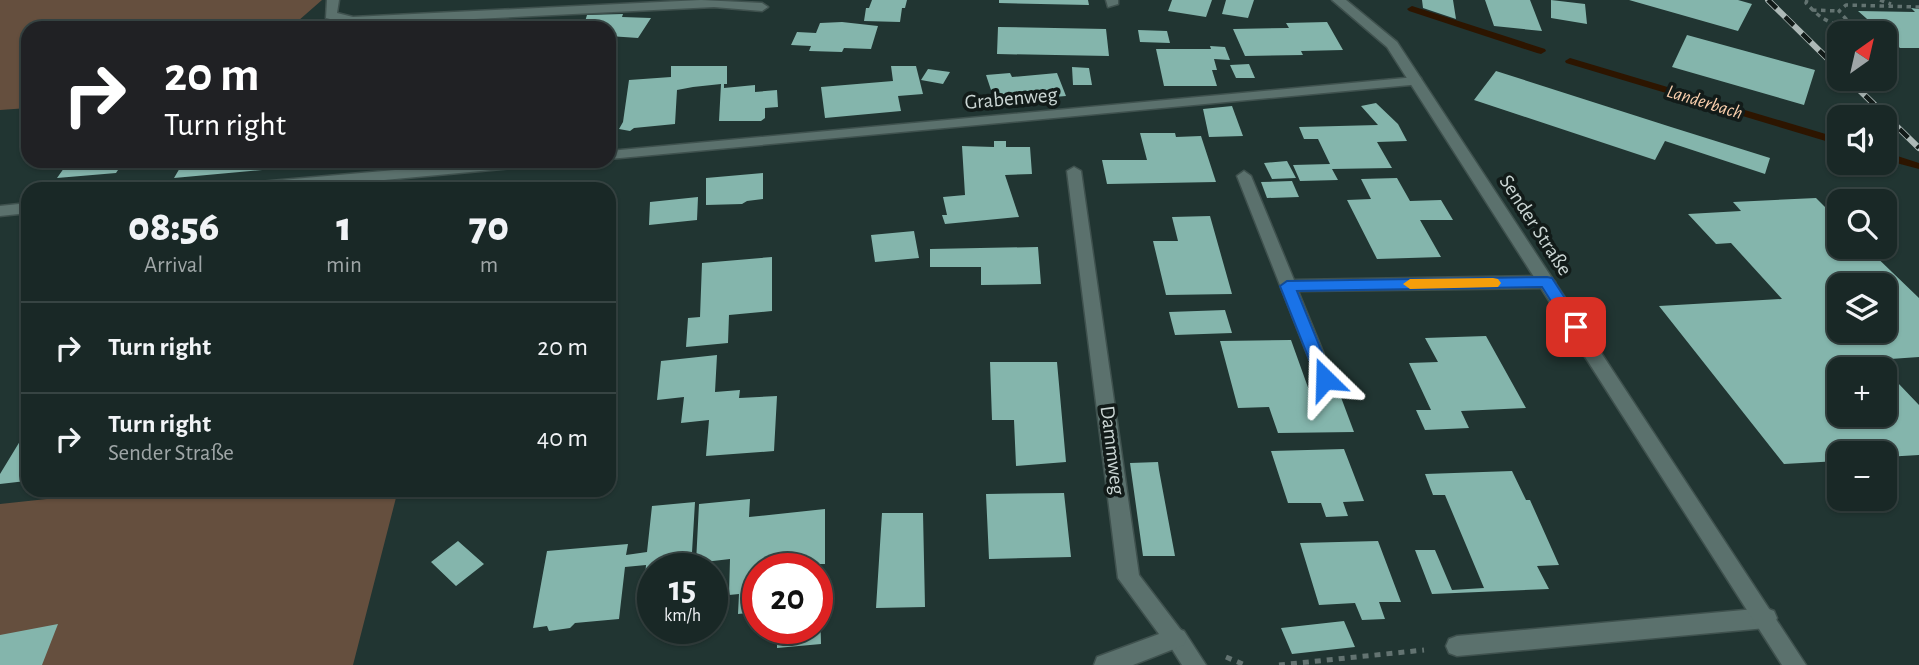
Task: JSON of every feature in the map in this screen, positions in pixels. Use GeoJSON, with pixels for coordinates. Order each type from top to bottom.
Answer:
{"type":"FeatureCollection","features":[{"type":"Feature","properties":{"kind":"street"},"geometry":{"type":"LineString","coordinates":[[332,0],[330,15],[353,21],[714,3],[762,7]]}},
{"type":"Feature","properties":{"kind":"street","name":"Sender Straße"},"geometry":{"type":"LineString","coordinates":[[1338,0],[1356,12],[1392,45],[1795,665]]}},
{"type":"Feature","properties":{"kind":"street","name":"Grabenweg"},"geometry":{"type":"LineString","coordinates":[[616,154],[1416,81]]}},
{"type":"Feature","properties":{"kind":"street"},"geometry":{"type":"LineString","coordinates":[[314,182],[468,168]]}},
{"type":"Feature","properties":{"kind":"street","name":"Dammweg"},"geometry":{"type":"LineString","coordinates":[[1074,171],[1129,578],[1195,665]]}},
{"type":"Feature","properties":{"kind":"street"},"geometry":{"type":"LineString","coordinates":[[1244,176],[1325,379]]}},
{"type":"Feature","properties":{"kind":"street"},"geometry":{"type":"LineString","coordinates":[[0,211],[21,209]]}},
{"type":"Feature","properties":{"kind":"street"},"geometry":{"type":"LineString","coordinates":[[1287,286],[1547,282]]}},
{"type":"Feature","properties":{"kind":"street"},"geometry":{"type":"LineString","coordinates":[[1457,646],[1766,618]]}},
{"type":"Feature","properties":{"kind":"street"},"geometry":{"type":"LineString","coordinates":[[1105,665],[1176,638]]}},
{"type":"Feature","properties":{"kind":"path"},"geometry":{"type":"LineString","coordinates":[[1807,0],[1806,3],[1812,10],[1830,24],[1844,25],[1846,19],[1839,11]]}},
{"type":"Feature","properties":{"kind":"path"},"geometry":{"type":"LineString","coordinates":[[1880,0],[1899,6]]}},
{"type":"Feature","properties":{"kind":"path"},"geometry":{"type":"LineString","coordinates":[[1812,10],[1839,11],[1846,5],[1919,7]]}},
{"type":"Feature","properties":{"kind":"path"},"geometry":{"type":"LineString","coordinates":[[1279,665],[1457,646]]}},
{"type":"Feature","properties":{"kind":"shaded area"},"geometry":{"type":"Polygon","coordinates":[[[0,0],[322,0],[298,21],[21,21],[21,108],[0,110],[0,0]]]}},
{"type":"Feature","properties":{"kind":"shaded area"},"geometry":{"type":"Polygon","coordinates":[[[502,19],[501,21],[458,21],[502,19]]]}},
{"type":"Feature","properties":{"kind":"shaded area"},"geometry":{"type":"Polygon","coordinates":[[[66,497],[396,497],[353,665],[0,665],[0,504],[66,497]]]}},
{"type":"Feature","properties":{"kind":"building"},"geometry":{"type":"Polygon","coordinates":[[[872,0],[907,0],[905,8],[902,8],[900,22],[864,21],[866,8],[869,8],[872,0]]]}},
{"type":"Feature","properties":{"kind":"building"},"geometry":{"type":"Polygon","coordinates":[[[999,0],[1088,0],[1089,5],[999,3],[999,0]]]}},
{"type":"Feature","properties":{"kind":"building"},"geometry":{"type":"Polygon","coordinates":[[[1172,0],[1212,0],[1206,17],[1168,11],[1172,0]]]}},
{"type":"Feature","properties":{"kind":"building"},"geometry":{"type":"Polygon","coordinates":[[[1226,0],[1254,0],[1248,18],[1222,14],[1226,0]]]}},
{"type":"Feature","properties":{"kind":"building"},"geometry":{"type":"Polygon","coordinates":[[[1422,0],[1453,0],[1456,19],[1423,8],[1422,0]]]}},
{"type":"Feature","properties":{"kind":"building"},"geometry":{"type":"Polygon","coordinates":[[[1485,0],[1530,0],[1542,31],[1494,26],[1485,0]]]}},
{"type":"Feature","properties":{"kind":"building"},"geometry":{"type":"Polygon","coordinates":[[[1551,0],[1585,4],[1587,24],[1551,18],[1551,0]]]}},
{"type":"Feature","properties":{"kind":"building"},"geometry":{"type":"Polygon","coordinates":[[[1629,0],[1738,0],[1752,4],[1738,31],[1629,0]]]}},
{"type":"Feature","properties":{"kind":"building"},"geometry":{"type":"Polygon","coordinates":[[[1911,8],[1919,9],[1919,48],[1900,48],[1897,45],[1897,21],[1869,21],[1858,11],[1915,12],[1911,8]]]}},
{"type":"Feature","properties":{"kind":"building"},"geometry":{"type":"Polygon","coordinates":[[[623,14],[622,17],[651,18],[638,38],[616,36],[616,21],[585,21],[587,15],[623,14]]]}},
{"type":"Feature","properties":{"kind":"building"},"geometry":{"type":"Polygon","coordinates":[[[842,22],[878,26],[871,49],[809,51],[811,46],[791,45],[797,32],[816,33],[820,23],[842,22]]]}},
{"type":"Feature","properties":{"kind":"building"},"geometry":{"type":"Polygon","coordinates":[[[1327,22],[1343,50],[1301,51],[1303,55],[1245,56],[1233,29],[1289,28],[1286,23],[1327,22]]]}},
{"type":"Feature","properties":{"kind":"building"},"geometry":{"type":"Polygon","coordinates":[[[998,27],[1106,29],[1109,56],[997,54],[998,27]]]}},
{"type":"Feature","properties":{"kind":"building"},"geometry":{"type":"Polygon","coordinates":[[[1138,30],[1167,31],[1170,43],[1140,42],[1138,30]]]}},
{"type":"Feature","properties":{"kind":"building"},"geometry":{"type":"Polygon","coordinates":[[[1687,35],[1815,70],[1804,105],[1672,67],[1687,35]]]}},
{"type":"Feature","properties":{"kind":"building"},"geometry":{"type":"Polygon","coordinates":[[[1210,46],[1225,47],[1230,60],[1214,59],[1217,70],[1212,70],[1217,86],[1164,86],[1156,49],[1211,49],[1210,46]]]}},
{"type":"Feature","properties":{"kind":"building"},"geometry":{"type":"Polygon","coordinates":[[[1249,64],[1255,78],[1236,78],[1230,65],[1249,64]]]}},
{"type":"Feature","properties":{"kind":"building"},"geometry":{"type":"Polygon","coordinates":[[[671,66],[727,66],[727,84],[724,84],[724,88],[755,85],[755,92],[777,90],[778,107],[765,108],[765,118],[761,121],[719,121],[721,84],[693,87],[677,90],[675,124],[634,128],[630,131],[619,129],[623,122],[629,80],[671,77],[671,66]]]}},
{"type":"Feature","properties":{"kind":"building"},"geometry":{"type":"Polygon","coordinates":[[[891,66],[916,66],[923,94],[898,96],[901,111],[825,118],[821,87],[893,81],[891,66]]]}},
{"type":"Feature","properties":{"kind":"building"},"geometry":{"type":"Polygon","coordinates":[[[1072,67],[1089,68],[1092,85],[1073,85],[1072,67]]]}},
{"type":"Feature","properties":{"kind":"building"},"geometry":{"type":"Polygon","coordinates":[[[928,69],[950,72],[943,84],[921,80],[928,69]]]}},
{"type":"Feature","properties":{"kind":"building"},"geometry":{"type":"Polygon","coordinates":[[[1496,71],[1770,158],[1765,174],[1665,141],[1655,160],[1474,100],[1496,71]]]}},
{"type":"Feature","properties":{"kind":"building"},"geometry":{"type":"Polygon","coordinates":[[[1010,73],[1012,77],[1057,73],[1066,96],[995,102],[986,75],[1010,73]]]}},
{"type":"Feature","properties":{"kind":"building"},"geometry":{"type":"Polygon","coordinates":[[[1376,103],[1398,124],[1407,141],[1377,142],[1392,168],[1332,169],[1338,180],[1300,181],[1293,165],[1330,164],[1318,139],[1304,139],[1299,127],[1378,125],[1361,106],[1376,103]]]}},
{"type":"Feature","properties":{"kind":"building"},"geometry":{"type":"Polygon","coordinates":[[[1232,106],[1243,136],[1209,137],[1203,109],[1232,106]]]}},
{"type":"Feature","properties":{"kind":"building"},"geometry":{"type":"Polygon","coordinates":[[[1140,133],[1175,133],[1176,137],[1201,136],[1216,182],[1107,184],[1102,160],[1147,160],[1140,133]]]}},
{"type":"Feature","properties":{"kind":"building"},"geometry":{"type":"Polygon","coordinates":[[[994,141],[1006,141],[1006,147],[1030,147],[1032,174],[1005,175],[1019,217],[945,224],[942,215],[947,215],[943,197],[965,195],[962,146],[994,147],[994,141]]]}},
{"type":"Feature","properties":{"kind":"building"},"geometry":{"type":"Polygon","coordinates":[[[1287,161],[1296,178],[1272,179],[1264,163],[1287,161]]]}},
{"type":"Feature","properties":{"kind":"building"},"geometry":{"type":"Polygon","coordinates":[[[64,168],[119,168],[116,173],[57,178],[64,168]]]}},
{"type":"Feature","properties":{"kind":"building"},"geometry":{"type":"Polygon","coordinates":[[[180,168],[284,168],[174,178],[180,168]]]}},
{"type":"Feature","properties":{"kind":"building"},"geometry":{"type":"Polygon","coordinates":[[[763,173],[763,199],[742,204],[706,205],[706,178],[763,173]]]}},
{"type":"Feature","properties":{"kind":"building"},"geometry":{"type":"Polygon","coordinates":[[[1397,178],[1410,201],[1441,200],[1453,220],[1420,220],[1441,257],[1377,259],[1347,200],[1371,199],[1361,179],[1397,178]]]}},
{"type":"Feature","properties":{"kind":"building"},"geometry":{"type":"Polygon","coordinates":[[[1292,181],[1299,197],[1267,198],[1261,182],[1292,181]]]}},
{"type":"Feature","properties":{"kind":"building"},"geometry":{"type":"Polygon","coordinates":[[[698,197],[697,220],[649,225],[650,202],[698,197]]]}},
{"type":"Feature","properties":{"kind":"building"},"geometry":{"type":"Polygon","coordinates":[[[1816,198],[1827,209],[1827,259],[1878,259],[1893,273],[1827,273],[1827,343],[1897,343],[1897,277],[1919,298],[1919,357],[1827,357],[1827,427],[1897,427],[1897,382],[1919,405],[1919,455],[1897,456],[1897,441],[1827,441],[1827,462],[1784,464],[1659,306],[1782,299],[1731,243],[1716,244],[1688,214],[1741,211],[1733,202],[1816,198]]]}},
{"type":"Feature","properties":{"kind":"building"},"geometry":{"type":"Polygon","coordinates":[[[1210,216],[1232,294],[1166,295],[1153,241],[1178,241],[1172,217],[1210,216]]]}},
{"type":"Feature","properties":{"kind":"building"},"geometry":{"type":"Polygon","coordinates":[[[914,231],[919,258],[875,262],[871,235],[914,231]]]}},
{"type":"Feature","properties":{"kind":"building"},"geometry":{"type":"Polygon","coordinates":[[[1038,247],[1041,284],[981,285],[981,267],[930,267],[930,249],[1038,247]]]}},
{"type":"Feature","properties":{"kind":"building"},"geometry":{"type":"Polygon","coordinates":[[[772,257],[772,311],[729,315],[728,343],[686,347],[688,318],[700,317],[702,263],[772,257]]]}},
{"type":"Feature","properties":{"kind":"building"},"geometry":{"type":"Polygon","coordinates":[[[1225,310],[1232,333],[1175,335],[1169,312],[1225,310]]]}},
{"type":"Feature","properties":{"kind":"building"},"geometry":{"type":"Polygon","coordinates":[[[1486,336],[1526,408],[1461,411],[1469,428],[1425,430],[1416,410],[1431,410],[1409,363],[1438,362],[1425,338],[1486,336]]]}},
{"type":"Feature","properties":{"kind":"building"},"geometry":{"type":"Polygon","coordinates":[[[1291,340],[1310,393],[1339,392],[1354,432],[1278,433],[1269,407],[1238,408],[1220,341],[1291,340]]]}},
{"type":"Feature","properties":{"kind":"building"},"geometry":{"type":"Polygon","coordinates":[[[717,355],[715,392],[740,390],[739,398],[777,396],[774,451],[706,456],[709,420],[681,423],[684,397],[657,400],[661,361],[717,355]]]}},
{"type":"Feature","properties":{"kind":"building"},"geometry":{"type":"Polygon","coordinates":[[[990,362],[1057,362],[1066,462],[1016,466],[1014,420],[992,420],[990,362]]]}},
{"type":"Feature","properties":{"kind":"building"},"geometry":{"type":"Polygon","coordinates":[[[21,440],[21,482],[0,484],[0,474],[21,440]]]}},
{"type":"Feature","properties":{"kind":"building"},"geometry":{"type":"Polygon","coordinates":[[[1344,449],[1364,501],[1343,502],[1348,516],[1326,517],[1321,503],[1288,503],[1271,451],[1344,449]]]}},
{"type":"Feature","properties":{"kind":"building"},"geometry":{"type":"Polygon","coordinates":[[[1158,462],[1175,556],[1143,556],[1130,463],[1158,462]]]}},
{"type":"Feature","properties":{"kind":"building"},"geometry":{"type":"Polygon","coordinates":[[[1512,471],[1526,500],[1530,500],[1559,565],[1537,566],[1549,589],[1432,594],[1415,550],[1435,550],[1452,590],[1484,588],[1445,495],[1433,495],[1425,474],[1512,471]]]}},
{"type":"Feature","properties":{"kind":"building"},"geometry":{"type":"Polygon","coordinates":[[[1064,493],[1071,557],[989,559],[986,494],[1064,493]]]}},
{"type":"Feature","properties":{"kind":"building"},"geometry":{"type":"Polygon","coordinates":[[[750,499],[749,517],[825,509],[825,553],[742,553],[742,614],[738,614],[739,594],[729,595],[728,553],[697,553],[699,504],[750,499]]]}},
{"type":"Feature","properties":{"kind":"building"},"geometry":{"type":"Polygon","coordinates":[[[695,502],[692,553],[640,553],[647,552],[652,506],[695,502]]]}},
{"type":"Feature","properties":{"kind":"building"},"geometry":{"type":"Polygon","coordinates":[[[882,513],[923,513],[925,607],[876,608],[882,513]]]}},
{"type":"Feature","properties":{"kind":"building"},"geometry":{"type":"Polygon","coordinates":[[[458,541],[484,564],[456,586],[431,562],[458,541]]]}},
{"type":"Feature","properties":{"kind":"building"},"geometry":{"type":"Polygon","coordinates":[[[1378,541],[1401,602],[1379,602],[1385,619],[1362,620],[1355,603],[1319,605],[1300,543],[1378,541]]]}},
{"type":"Feature","properties":{"kind":"building"},"geometry":{"type":"Polygon","coordinates":[[[628,544],[626,555],[637,553],[637,566],[625,567],[619,619],[575,623],[570,628],[549,631],[547,626],[533,628],[547,551],[628,544]]]}},
{"type":"Feature","properties":{"kind":"building"},"geometry":{"type":"Polygon","coordinates":[[[1344,621],[1355,647],[1292,654],[1281,628],[1344,621]]]}},
{"type":"Feature","properties":{"kind":"building"},"geometry":{"type":"Polygon","coordinates":[[[58,624],[42,665],[0,665],[0,635],[58,624]]]}},
{"type":"Feature","properties":{"kind":"building"},"geometry":{"type":"Polygon","coordinates":[[[777,644],[821,644],[777,648],[777,644]]]}},
{"type":"Feature","properties":{"kind":"waterway","name":"Landerbach"},"geometry":{"type":"LineString","coordinates":[[1412,9],[1541,51]]}},
{"type":"Feature","properties":{"kind":"waterway","name":"Landerbach"},"geometry":{"type":"LineString","coordinates":[[1570,61],[1827,138]]}},
{"type":"Feature","properties":{"kind":"waterway","name":"Landerbach"},"geometry":{"type":"LineString","coordinates":[[1897,160],[1917,166]]}},
{"type":"Feature","properties":{"kind":"railway"},"geometry":{"type":"LineString","coordinates":[[1768,0],[1827,58]]}},
{"type":"Feature","properties":{"kind":"railway"},"geometry":{"type":"LineString","coordinates":[[1860,91],[1919,148]]}},
{"type":"Feature","properties":{"kind":"slow traffic"},"geometry":{"type":"LineString","coordinates":[[1410,284],[1493,283]]}},
{"type":"Feature","properties":{"kind":"route"},"geometry":{"type":"LineString","coordinates":[[1325,379],[1287,286],[1547,282],[1576,327]]}}]}
